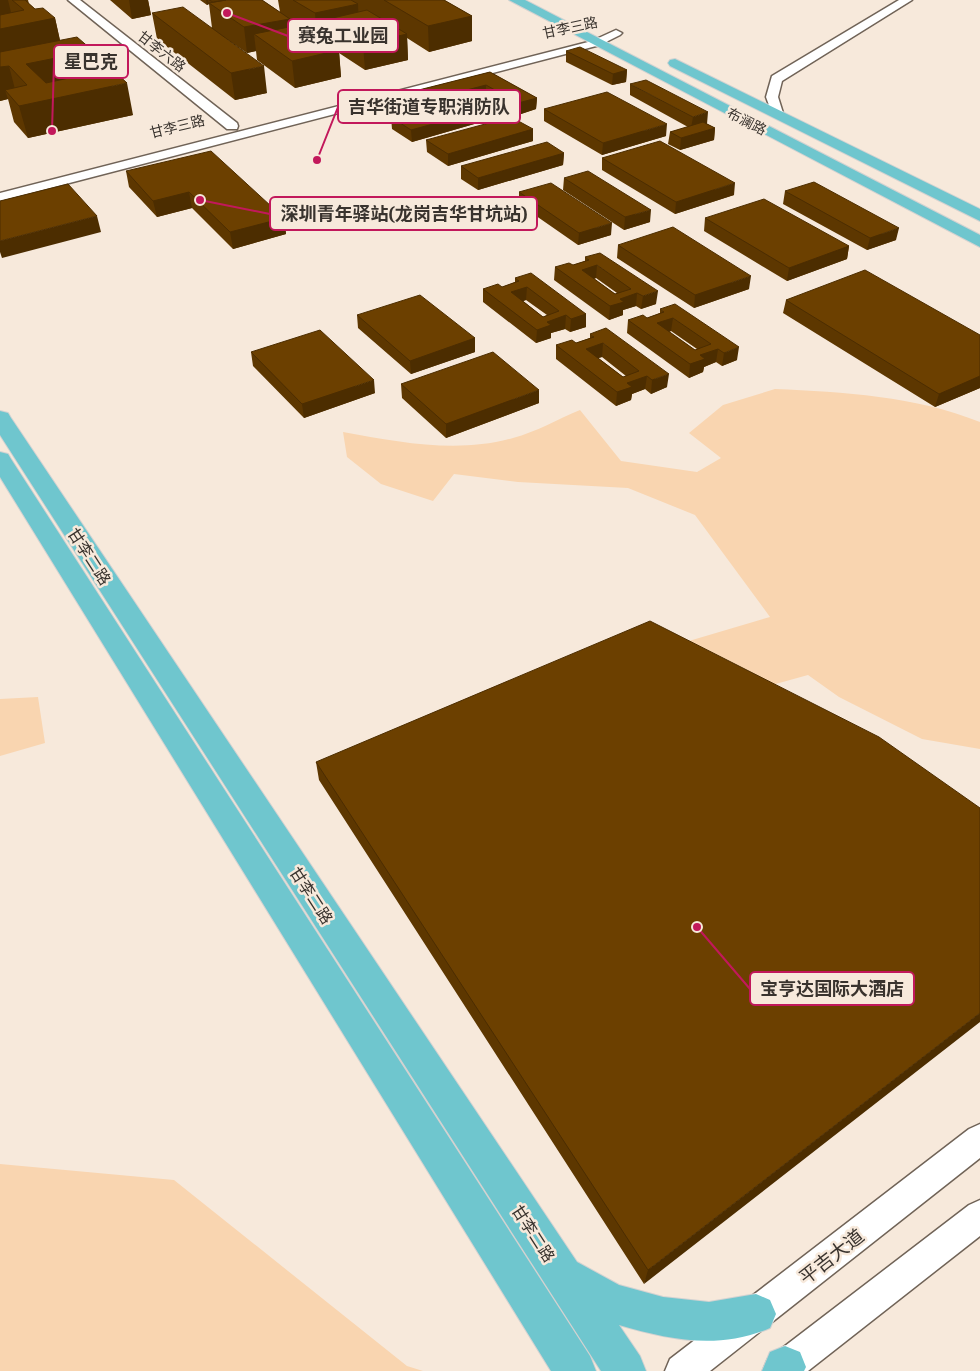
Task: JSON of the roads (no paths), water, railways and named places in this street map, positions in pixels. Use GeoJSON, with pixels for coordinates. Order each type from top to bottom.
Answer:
{"type":"FeatureCollection","features":[{"type":"Feature","properties":{"kind":"main road","name":"布澜路"},"geometry":{"type":"LineString","coordinates":[[515,0],[980,242]]}},
{"type":"Feature","properties":{"kind":"main road"},"geometry":{"type":"LineString","coordinates":[[599,25],[622,36]]}},
{"type":"Feature","properties":{"kind":"main road","name":"布澜路"},"geometry":{"type":"LineString","coordinates":[[662,56],[980,216]]}},
{"type":"Feature","properties":{"kind":"main road","name":"甘李二路"},"geometry":{"type":"LineString","coordinates":[[0,418],[625,1371]]}},
{"type":"Feature","properties":{"kind":"main road","name":"甘李二路"},"geometry":{"type":"LineString","coordinates":[[0,459],[574,1371]]}},
{"type":"Feature","properties":{"kind":"main road"},"geometry":{"type":"LineString","coordinates":[[562,1276],[612,1303],[663,1317],[709,1322],[756,1314]]}},
{"type":"Feature","properties":{"kind":"street","name":"甘李六路"},"geometry":{"type":"LineString","coordinates":[[72,0],[232,126]]}},
{"type":"Feature","properties":{"kind":"street"},"geometry":{"type":"LineString","coordinates":[[777,113],[772,97],[776,79],[908,0]]}},
{"type":"Feature","properties":{"kind":"street","name":"甘李三路"},"geometry":{"type":"LineString","coordinates":[[0,187],[590,40],[622,36]]}},
{"type":"Feature","properties":{"kind":"street","name":"甘李三路"},"geometry":{"type":"LineString","coordinates":[[0,197],[590,40]]}},
{"type":"Feature","properties":{"kind":"street","name":"平吉大道"},"geometry":{"type":"LineString","coordinates":[[682,1371],[980,1139]]}},
{"type":"Feature","properties":{"kind":"street"},"geometry":{"type":"LineString","coordinates":[[782,1370],[980,1216]]}},
{"type":"Feature","properties":{"kind":"place","name":"赛兔工业园"},"geometry":{"type":"Point","coordinates":[227,13]}},
{"type":"Feature","properties":{"kind":"place","name":"星巴克"},"geometry":{"type":"Point","coordinates":[52,131]}},
{"type":"Feature","properties":{"kind":"place","name":"吉华街道专职消防队"},"geometry":{"type":"Point","coordinates":[317,160]}},
{"type":"Feature","properties":{"kind":"place","name":"深圳青年驿站(龙岗吉华甘坑站)"},"geometry":{"type":"Point","coordinates":[200,200]}},
{"type":"Feature","properties":{"kind":"place","name":"宝亨达国际大酒店"},"geometry":{"type":"Point","coordinates":[697,927]}}]}
